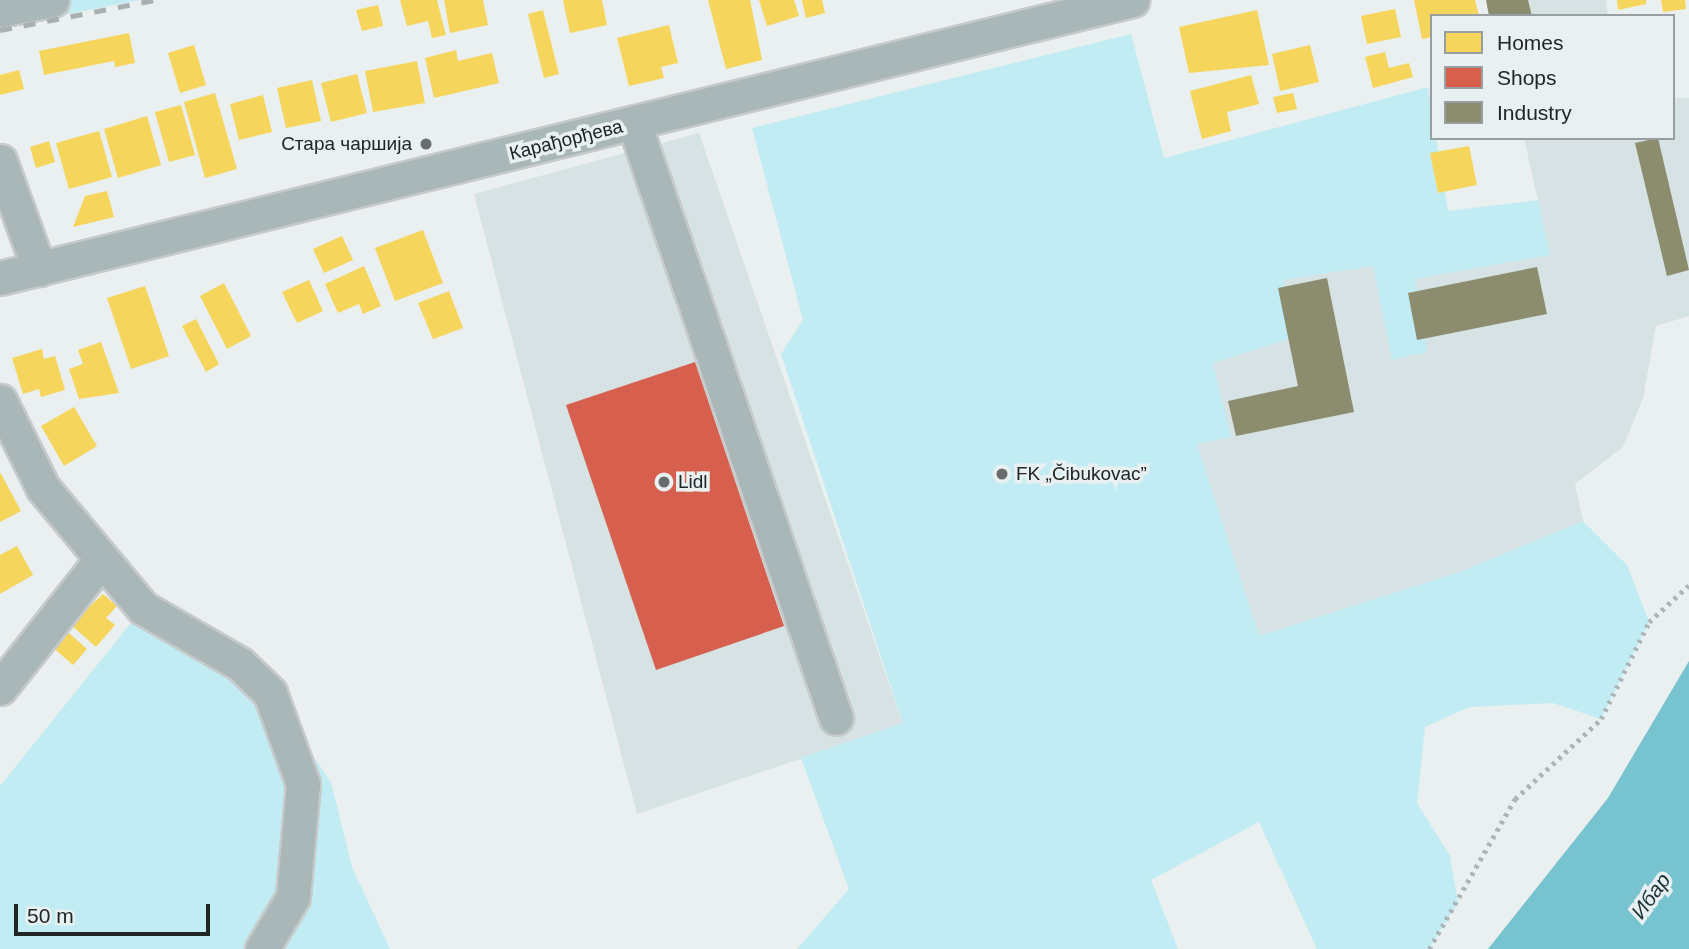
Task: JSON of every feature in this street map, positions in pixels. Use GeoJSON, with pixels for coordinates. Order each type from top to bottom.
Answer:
{"type":"FeatureCollection","features":[{"type":"Feature","properties":{"kind":"street"},"geometry":{"type":"LineString","coordinates":[[0,10],[52,0]]}},
{"type":"Feature","properties":{"kind":"street","name":"Карађорђева"},"geometry":{"type":"LineString","coordinates":[[0,278],[1132,0]]}},
{"type":"Feature","properties":{"kind":"street"},"geometry":{"type":"LineString","coordinates":[[634,123],[836,718]]}},
{"type":"Feature","properties":{"kind":"street"},"geometry":{"type":"LineString","coordinates":[[0,161],[39,269]]}},
{"type":"Feature","properties":{"kind":"street"},"geometry":{"type":"LineString","coordinates":[[0,401],[43,488],[143,608],[240,664],[270,693],[303,783],[293,897],[262,949]]}},
{"type":"Feature","properties":{"kind":"street"},"geometry":{"type":"LineString","coordinates":[[0,688],[102,559]]}},
{"type":"Feature","properties":{"kind":"path"},"geometry":{"type":"LineString","coordinates":[[1429,949],[1515,799],[1601,719],[1649,622],[1689,585]]}},
{"type":"Feature","properties":{"kind":"shaded area"},"geometry":{"type":"Polygon","coordinates":[[[52,0],[140,0],[0,27],[0,10],[52,0]]]}},
{"type":"Feature","properties":{"kind":"shaded area"},"geometry":{"type":"Polygon","coordinates":[[[1492,0],[1606,0],[1608,14],[1496,14],[1492,0]]]}},
{"type":"Feature","properties":{"kind":"shaded area"},"geometry":{"type":"Polygon","coordinates":[[[1131,34],[1164,158],[1428,87],[1430,140],[1437,140],[1448,211],[1538,200],[1550,255],[1415,279],[1427,352],[1392,360],[1373,266],[1283,280],[1292,338],[1213,363],[1231,437],[1197,444],[1259,636],[1462,571],[1583,521],[1627,565],[1649,622],[1601,719],[1553,703],[1469,707],[1425,727],[1417,803],[1450,856],[1458,902],[1429,949],[1317,949],[1259,822],[1151,880],[1178,949],[797,949],[849,889],[801,758],[903,723],[781,354],[803,320],[752,128],[1131,34]]]}},
{"type":"Feature","properties":{"kind":"shaded area"},"geometry":{"type":"Polygon","coordinates":[[[1675,98],[1689,98],[1689,316],[1656,326],[1643,398],[1623,447],[1575,484],[1583,521],[1462,571],[1259,636],[1197,444],[1231,437],[1212,363],[1282,280],[1373,266],[1392,360],[1426,352],[1414,279],[1550,255],[1524,140],[1675,140],[1675,98]]]}},
{"type":"Feature","properties":{"kind":"shaded area"},"geometry":{"type":"Polygon","coordinates":[[[699,133],[903,724],[637,814],[474,194],[699,133]]]}},
{"type":"Feature","properties":{"kind":"shaded area"},"geometry":{"type":"Polygon","coordinates":[[[143,608],[240,664],[297,766],[316,760],[331,782],[352,867],[390,949],[0,949],[0,786],[143,608]]]}},
{"type":"Feature","properties":{"kind":"water","name":"Ибар"},"geometry":{"type":"Polygon","coordinates":[[[1689,661],[1689,949],[1488,949],[1608,798],[1689,661]]]}},
{"type":"Feature","properties":{"kind":"building: Homes"},"geometry":{"type":"Polygon","coordinates":[[[400,0],[437,0],[446,35],[432,38],[428,21],[407,26],[400,0]]]}},
{"type":"Feature","properties":{"kind":"building: Homes"},"geometry":{"type":"Polygon","coordinates":[[[444,0],[483,0],[488,25],[450,33],[444,0]]]}},
{"type":"Feature","properties":{"kind":"building: Homes"},"geometry":{"type":"Polygon","coordinates":[[[563,0],[602,0],[607,25],[570,33],[563,0]]]}},
{"type":"Feature","properties":{"kind":"building: Homes"},"geometry":{"type":"Polygon","coordinates":[[[708,0],[750,0],[762,60],[726,69],[708,0]]]}},
{"type":"Feature","properties":{"kind":"building: Homes"},"geometry":{"type":"Polygon","coordinates":[[[759,0],[794,0],[799,16],[767,26],[759,0]]]}},
{"type":"Feature","properties":{"kind":"building: Homes"},"geometry":{"type":"Polygon","coordinates":[[[802,0],[822,0],[825,13],[806,18],[802,0]]]}},
{"type":"Feature","properties":{"kind":"building: Homes"},"geometry":{"type":"Polygon","coordinates":[[[1414,0],[1475,0],[1478,14],[1430,14],[1430,37],[1422,39],[1414,0]]]}},
{"type":"Feature","properties":{"kind":"building: Homes"},"geometry":{"type":"Polygon","coordinates":[[[1617,0],[1646,0],[1646,4],[1618,10],[1617,0]]]}},
{"type":"Feature","properties":{"kind":"building: Homes"},"geometry":{"type":"Polygon","coordinates":[[[1661,0],[1685,0],[1686,9],[1663,12],[1661,0]]]}},
{"type":"Feature","properties":{"kind":"building: Homes"},"geometry":{"type":"Polygon","coordinates":[[[378,5],[383,26],[362,31],[356,10],[378,5]]]}},
{"type":"Feature","properties":{"kind":"building: Homes"},"geometry":{"type":"Polygon","coordinates":[[[1395,9],[1401,37],[1367,44],[1361,16],[1395,9]]]}},
{"type":"Feature","properties":{"kind":"building: Homes"},"geometry":{"type":"Polygon","coordinates":[[[543,10],[559,74],[544,78],[528,14],[543,10]]]}},
{"type":"Feature","properties":{"kind":"building: Homes"},"geometry":{"type":"Polygon","coordinates":[[[1257,10],[1269,65],[1189,73],[1179,27],[1257,10]]]}},
{"type":"Feature","properties":{"kind":"building: Homes"},"geometry":{"type":"Polygon","coordinates":[[[669,25],[678,63],[661,67],[664,78],[629,86],[617,38],[669,25]]]}},
{"type":"Feature","properties":{"kind":"building: Homes"},"geometry":{"type":"Polygon","coordinates":[[[129,33],[135,63],[115,67],[114,61],[44,75],[39,51],[129,33]]]}},
{"type":"Feature","properties":{"kind":"building: Homes"},"geometry":{"type":"Polygon","coordinates":[[[194,45],[206,85],[180,93],[168,53],[194,45]]]}},
{"type":"Feature","properties":{"kind":"building: Homes"},"geometry":{"type":"Polygon","coordinates":[[[1310,45],[1319,82],[1280,91],[1272,54],[1310,45]]]}},
{"type":"Feature","properties":{"kind":"building: Homes"},"geometry":{"type":"Polygon","coordinates":[[[456,50],[458,61],[492,53],[499,83],[434,98],[425,58],[456,50]]]}},
{"type":"Feature","properties":{"kind":"building: Homes"},"geometry":{"type":"Polygon","coordinates":[[[1385,52],[1389,68],[1409,63],[1413,77],[1373,88],[1365,57],[1385,52]]]}},
{"type":"Feature","properties":{"kind":"building: Homes"},"geometry":{"type":"Polygon","coordinates":[[[417,61],[425,103],[373,112],[365,71],[417,61]]]}},
{"type":"Feature","properties":{"kind":"building: Homes"},"geometry":{"type":"Polygon","coordinates":[[[19,70],[24,89],[0,95],[0,75],[19,70]]]}},
{"type":"Feature","properties":{"kind":"building: Homes"},"geometry":{"type":"Polygon","coordinates":[[[357,74],[367,113],[331,122],[321,83],[357,74]]]}},
{"type":"Feature","properties":{"kind":"building: Homes"},"geometry":{"type":"Polygon","coordinates":[[[1251,75],[1259,104],[1227,112],[1231,131],[1202,139],[1190,91],[1251,75]]]}},
{"type":"Feature","properties":{"kind":"building: Homes"},"geometry":{"type":"Polygon","coordinates":[[[312,80],[321,121],[286,128],[277,88],[312,80]]]}},
{"type":"Feature","properties":{"kind":"building: Homes"},"geometry":{"type":"Polygon","coordinates":[[[215,93],[237,169],[205,178],[184,102],[215,93]]]}},
{"type":"Feature","properties":{"kind":"building: Homes"},"geometry":{"type":"Polygon","coordinates":[[[1293,93],[1297,109],[1277,113],[1273,97],[1293,93]]]}},
{"type":"Feature","properties":{"kind":"building: Homes"},"geometry":{"type":"Polygon","coordinates":[[[263,95],[272,132],[239,140],[230,104],[263,95]]]}},
{"type":"Feature","properties":{"kind":"building: Homes"},"geometry":{"type":"Polygon","coordinates":[[[181,105],[195,155],[169,162],[155,112],[181,105]]]}},
{"type":"Feature","properties":{"kind":"building: Homes"},"geometry":{"type":"Polygon","coordinates":[[[147,116],[161,165],[118,178],[104,129],[147,116]]]}},
{"type":"Feature","properties":{"kind":"building: Homes"},"geometry":{"type":"Polygon","coordinates":[[[99,131],[112,177],[69,189],[56,143],[99,131]]]}},
{"type":"Feature","properties":{"kind":"building: Homes"},"geometry":{"type":"Polygon","coordinates":[[[49,141],[55,162],[36,168],[30,147],[49,141]]]}},
{"type":"Feature","properties":{"kind":"building: Homes"},"geometry":{"type":"Polygon","coordinates":[[[1469,146],[1477,185],[1438,193],[1430,153],[1469,146]]]}},
{"type":"Feature","properties":{"kind":"building: Homes"},"geometry":{"type":"Polygon","coordinates":[[[107,191],[114,217],[73,227],[85,196],[107,191]]]}},
{"type":"Feature","properties":{"kind":"building: Homes"},"geometry":{"type":"Polygon","coordinates":[[[423,230],[443,283],[395,301],[375,248],[423,230]]]}},
{"type":"Feature","properties":{"kind":"building: Homes"},"geometry":{"type":"Polygon","coordinates":[[[342,236],[353,260],[324,273],[313,249],[342,236]]]}},
{"type":"Feature","properties":{"kind":"building: Homes"},"geometry":{"type":"Polygon","coordinates":[[[364,266],[381,306],[363,314],[359,304],[338,313],[325,284],[364,266]]]}},
{"type":"Feature","properties":{"kind":"building: Homes"},"geometry":{"type":"Polygon","coordinates":[[[309,280],[323,311],[297,323],[282,292],[309,280]]]}},
{"type":"Feature","properties":{"kind":"building: Homes"},"geometry":{"type":"Polygon","coordinates":[[[224,283],[251,336],[227,349],[200,296],[224,283]]]}},
{"type":"Feature","properties":{"kind":"building: Homes"},"geometry":{"type":"Polygon","coordinates":[[[145,286],[169,356],[131,369],[107,298],[145,286]]]}},
{"type":"Feature","properties":{"kind":"building: Homes"},"geometry":{"type":"Polygon","coordinates":[[[449,291],[463,328],[433,339],[418,303],[449,291]]]}},
{"type":"Feature","properties":{"kind":"building: Homes"},"geometry":{"type":"Polygon","coordinates":[[[196,319],[219,364],[206,372],[182,326],[196,319]]]}},
{"type":"Feature","properties":{"kind":"building: Homes"},"geometry":{"type":"Polygon","coordinates":[[[101,342],[119,393],[79,399],[69,369],[83,364],[78,350],[101,342]]]}},
{"type":"Feature","properties":{"kind":"building: Homes"},"geometry":{"type":"Polygon","coordinates":[[[42,349],[44,359],[55,356],[65,390],[41,397],[39,389],[23,394],[12,358],[42,349]]]}},
{"type":"Feature","properties":{"kind":"building: Homes"},"geometry":{"type":"Polygon","coordinates":[[[74,407],[97,446],[64,466],[41,426],[74,407]]]}},
{"type":"Feature","properties":{"kind":"building: Homes"},"geometry":{"type":"Polygon","coordinates":[[[0,472],[21,511],[0,522],[0,472]]]}},
{"type":"Feature","properties":{"kind":"building: Homes"},"geometry":{"type":"Polygon","coordinates":[[[17,546],[33,575],[0,594],[0,555],[17,546]]]}},
{"type":"Feature","properties":{"kind":"building: Homes"},"geometry":{"type":"Polygon","coordinates":[[[103,594],[117,606],[106,618],[115,625],[96,647],[70,624],[103,594]]]}},
{"type":"Feature","properties":{"kind":"building: Homes"},"geometry":{"type":"Polygon","coordinates":[[[59,624],[87,649],[73,665],[44,640],[59,624]]]}},
{"type":"Feature","properties":{"kind":"building: Shops"},"geometry":{"type":"Polygon","coordinates":[[[695,362],[784,626],[656,670],[566,405],[695,362]]]}},
{"type":"Feature","properties":{"kind":"building: Industry"},"geometry":{"type":"Polygon","coordinates":[[[1486,0],[1528,0],[1532,14],[1489,14],[1486,0]]]}},
{"type":"Feature","properties":{"kind":"building: Industry"},"geometry":{"type":"Polygon","coordinates":[[[1658,140],[1689,270],[1667,276],[1635,143],[1658,140]]]}},
{"type":"Feature","properties":{"kind":"building: Industry"},"geometry":{"type":"Polygon","coordinates":[[[1537,267],[1547,314],[1417,340],[1408,293],[1537,267]]]}},
{"type":"Feature","properties":{"kind":"building: Industry"},"geometry":{"type":"Polygon","coordinates":[[[1327,278],[1354,412],[1236,436],[1228,401],[1298,386],[1278,288],[1327,278]]]}},
{"type":"Feature","properties":{"kind":"railway"},"geometry":{"type":"LineString","coordinates":[[0,30],[154,0]]}},
{"type":"Feature","properties":{"kind":"place","name":"Стара чаршија"},"geometry":{"type":"Point","coordinates":[426,144]}},
{"type":"Feature","properties":{"kind":"place","name":"FK „Čibukovac”"},"geometry":{"type":"Point","coordinates":[1002,474]}},
{"type":"Feature","properties":{"kind":"place","name":"Lidl"},"geometry":{"type":"Point","coordinates":[664,482]}}]}
